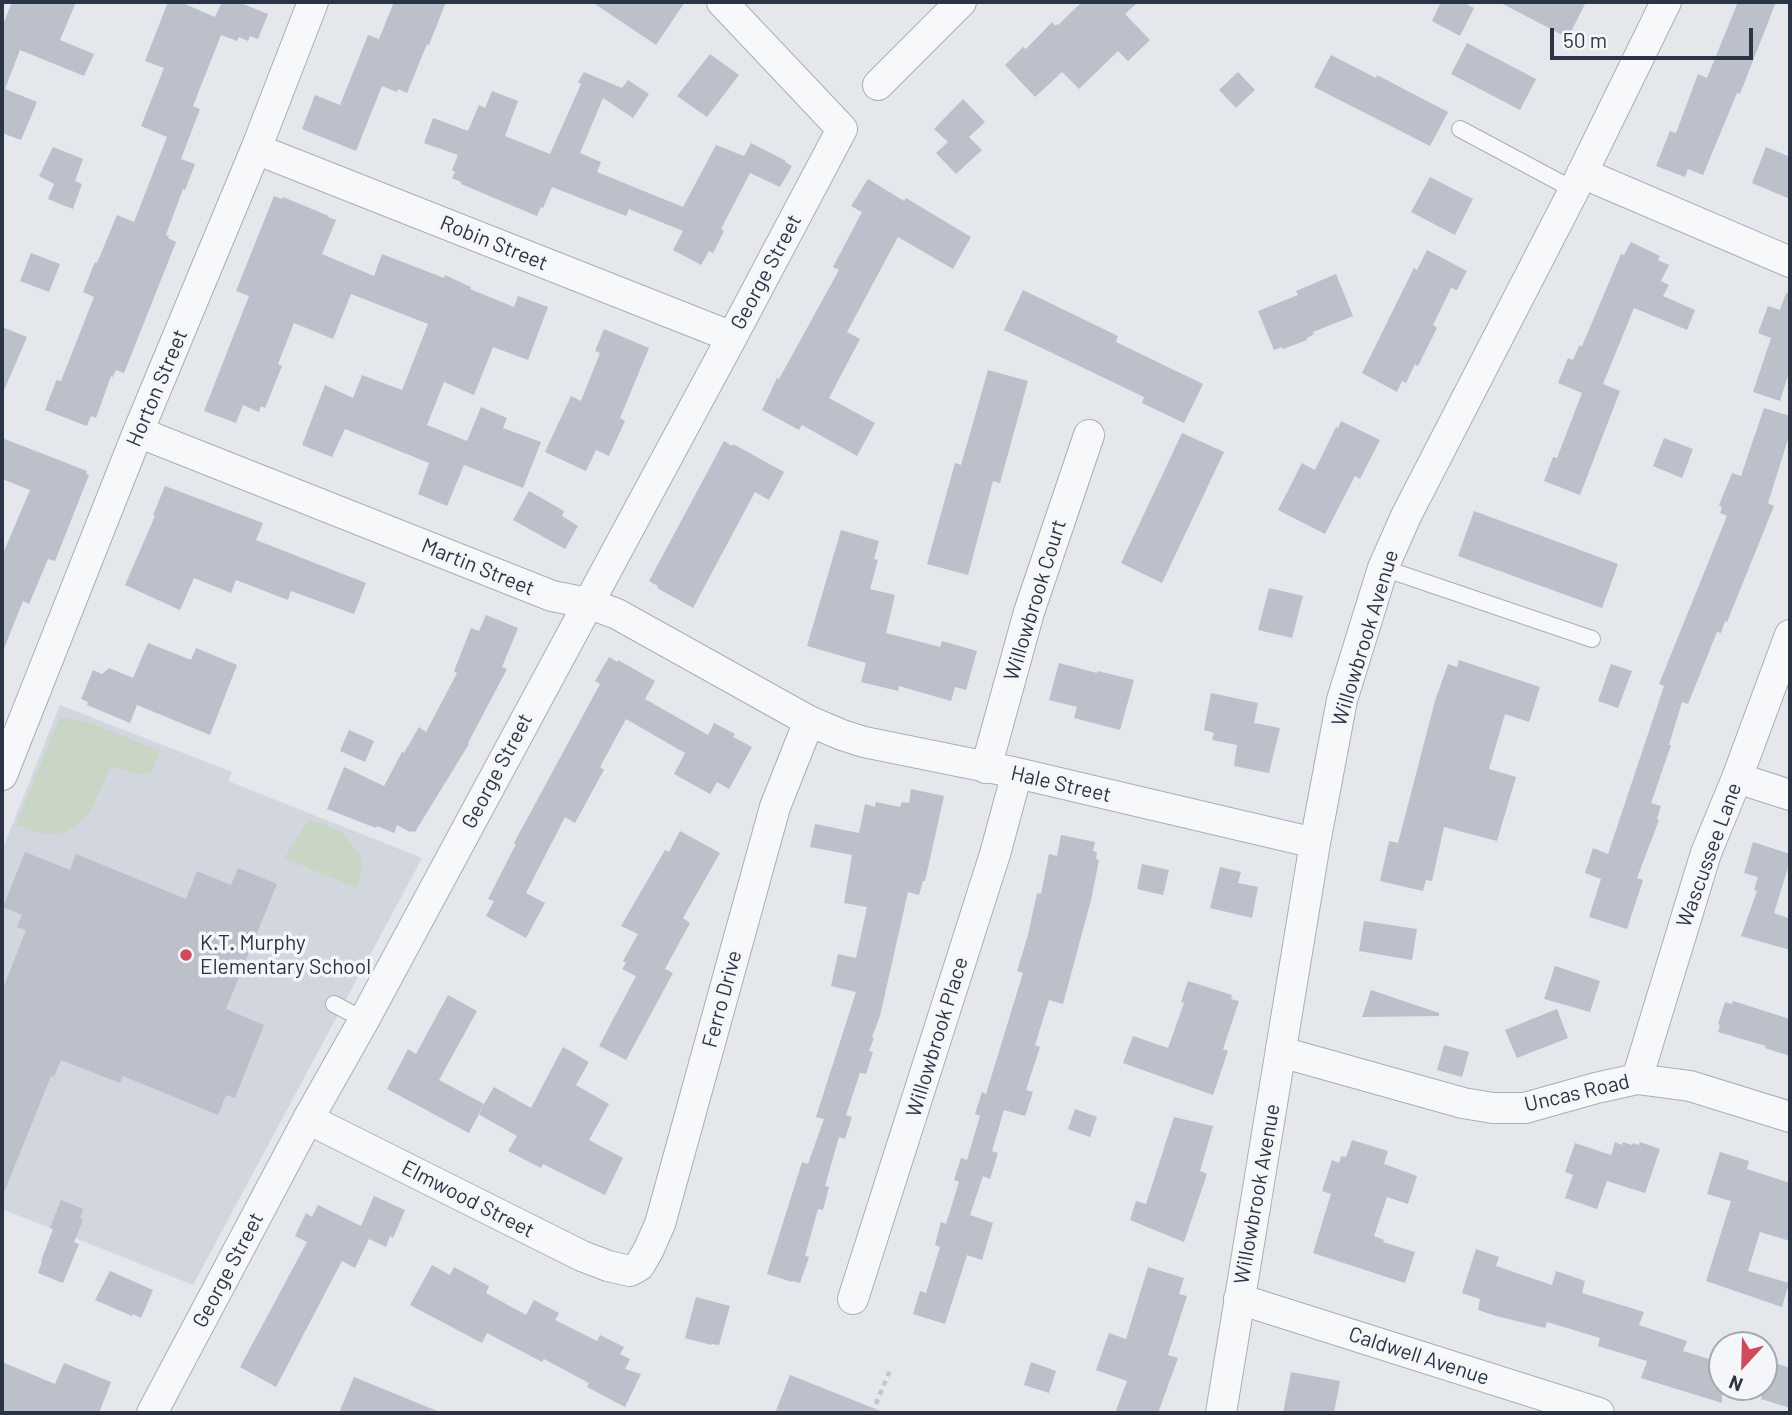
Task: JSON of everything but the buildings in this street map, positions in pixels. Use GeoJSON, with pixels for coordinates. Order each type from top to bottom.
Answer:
{"type":"FeatureCollection","features":[{"type":"Feature","properties":{"kind":"street","name":"Horton Street"},"geometry":{"type":"LineString","coordinates":[[2,775],[138,432],[257,149],[313,2]]}},
{"type":"Feature","properties":{"kind":"street","name":"George Street"},"geometry":{"type":"LineString","coordinates":[[152,1413],[842,129],[722,2]]}},
{"type":"Feature","properties":{"kind":"street"},"geometry":{"type":"LineString","coordinates":[[878,85],[961,2]]}},
{"type":"Feature","properties":{"kind":"street","name":"Willowbrook Avenue"},"geometry":{"type":"LineString","coordinates":[[1221,1413],[1315,842],[1342,700],[1382,568],[1666,2]]}},
{"type":"Feature","properties":{"kind":"street","name":"Robin Street"},"geometry":{"type":"LineString","coordinates":[[257,149],[732,337]]}},
{"type":"Feature","properties":{"kind":"street"},"geometry":{"type":"LineString","coordinates":[[1578,181],[1790,261]]}},
{"type":"Feature","properties":{"kind":"street","name":"Martin Street"},"geometry":{"type":"LineString","coordinates":[[138,432],[552,596],[588,603],[617,614],[808,721]]}},
{"type":"Feature","properties":{"kind":"street","name":"Willowbrook Court"},"geometry":{"type":"LineString","coordinates":[[986,768],[1029,612],[1089,435]]}},
{"type":"Feature","properties":{"kind":"street","name":"Wascussee Lane"},"geometry":{"type":"LineString","coordinates":[[1637,1079],[1706,853],[1790,635]]}},
{"type":"Feature","properties":{"kind":"street","name":"Hale Street"},"geometry":{"type":"LineString","coordinates":[[808,721],[864,742],[1017,773],[1315,842]]}},
{"type":"Feature","properties":{"kind":"street","name":"Ferro Drive"},"geometry":{"type":"LineString","coordinates":[[630,1271],[639,1266],[660,1224],[775,807],[808,721]]}},
{"type":"Feature","properties":{"kind":"street","name":"Willowbrook Place"},"geometry":{"type":"LineString","coordinates":[[853,1299],[995,854],[1017,773]]}},
{"type":"Feature","properties":{"kind":"street"},"geometry":{"type":"LineString","coordinates":[[1737,778],[1790,795]]}},
{"type":"Feature","properties":{"kind":"street","name":"Uncas Road"},"geometry":{"type":"LineString","coordinates":[[1281,1052],[1463,1103],[1493,1108],[1525,1108],[1637,1079],[1690,1086],[1790,1117]]}},
{"type":"Feature","properties":{"kind":"street","name":"Elmwood Street"},"geometry":{"type":"LineString","coordinates":[[309,1119],[582,1256],[630,1271]]}},
{"type":"Feature","properties":{"kind":"street","name":"Caldwell Avenue"},"geometry":{"type":"LineString","coordinates":[[1240,1299],[1599,1413]]}},
{"type":"Feature","properties":{"kind":"lane"},"geometry":{"type":"LineString","coordinates":[[1460,129],[1578,181]]}},
{"type":"Feature","properties":{"kind":"lane"},"geometry":{"type":"LineString","coordinates":[[1382,568],[1592,639]]}},
{"type":"Feature","properties":{"kind":"lane"},"geometry":{"type":"LineString","coordinates":[[334,1004],[364,1020]]}},
{"type":"Feature","properties":{"kind":"path"},"geometry":{"type":"LineString","coordinates":[[872,1413],[891,1368]]}},
{"type":"Feature","properties":{"kind":"shaded area","name":"K.T. Murphy Elementary School"},"geometry":{"type":"Polygon","coordinates":[[[60,705],[232,772],[228,781],[422,858],[193,1285],[2,1209],[2,851],[60,705]]]}},
{"type":"Feature","properties":{"kind":"green space"},"geometry":{"type":"Polygon","coordinates":[[[60,717],[88,722],[160,751],[152,771],[146,774],[132,773],[111,766],[90,812],[62,833],[49,834],[16,825],[60,717]]]}},
{"type":"Feature","properties":{"kind":"green space"},"geometry":{"type":"Polygon","coordinates":[[[311,821],[342,832],[360,855],[363,866],[356,888],[284,858],[304,826],[311,821]]]}},
{"type":"Feature","properties":{"kind":"place","name":"K.T. Murphy Elementary School"},"geometry":{"type":"Point","coordinates":[186,955]}}]}
